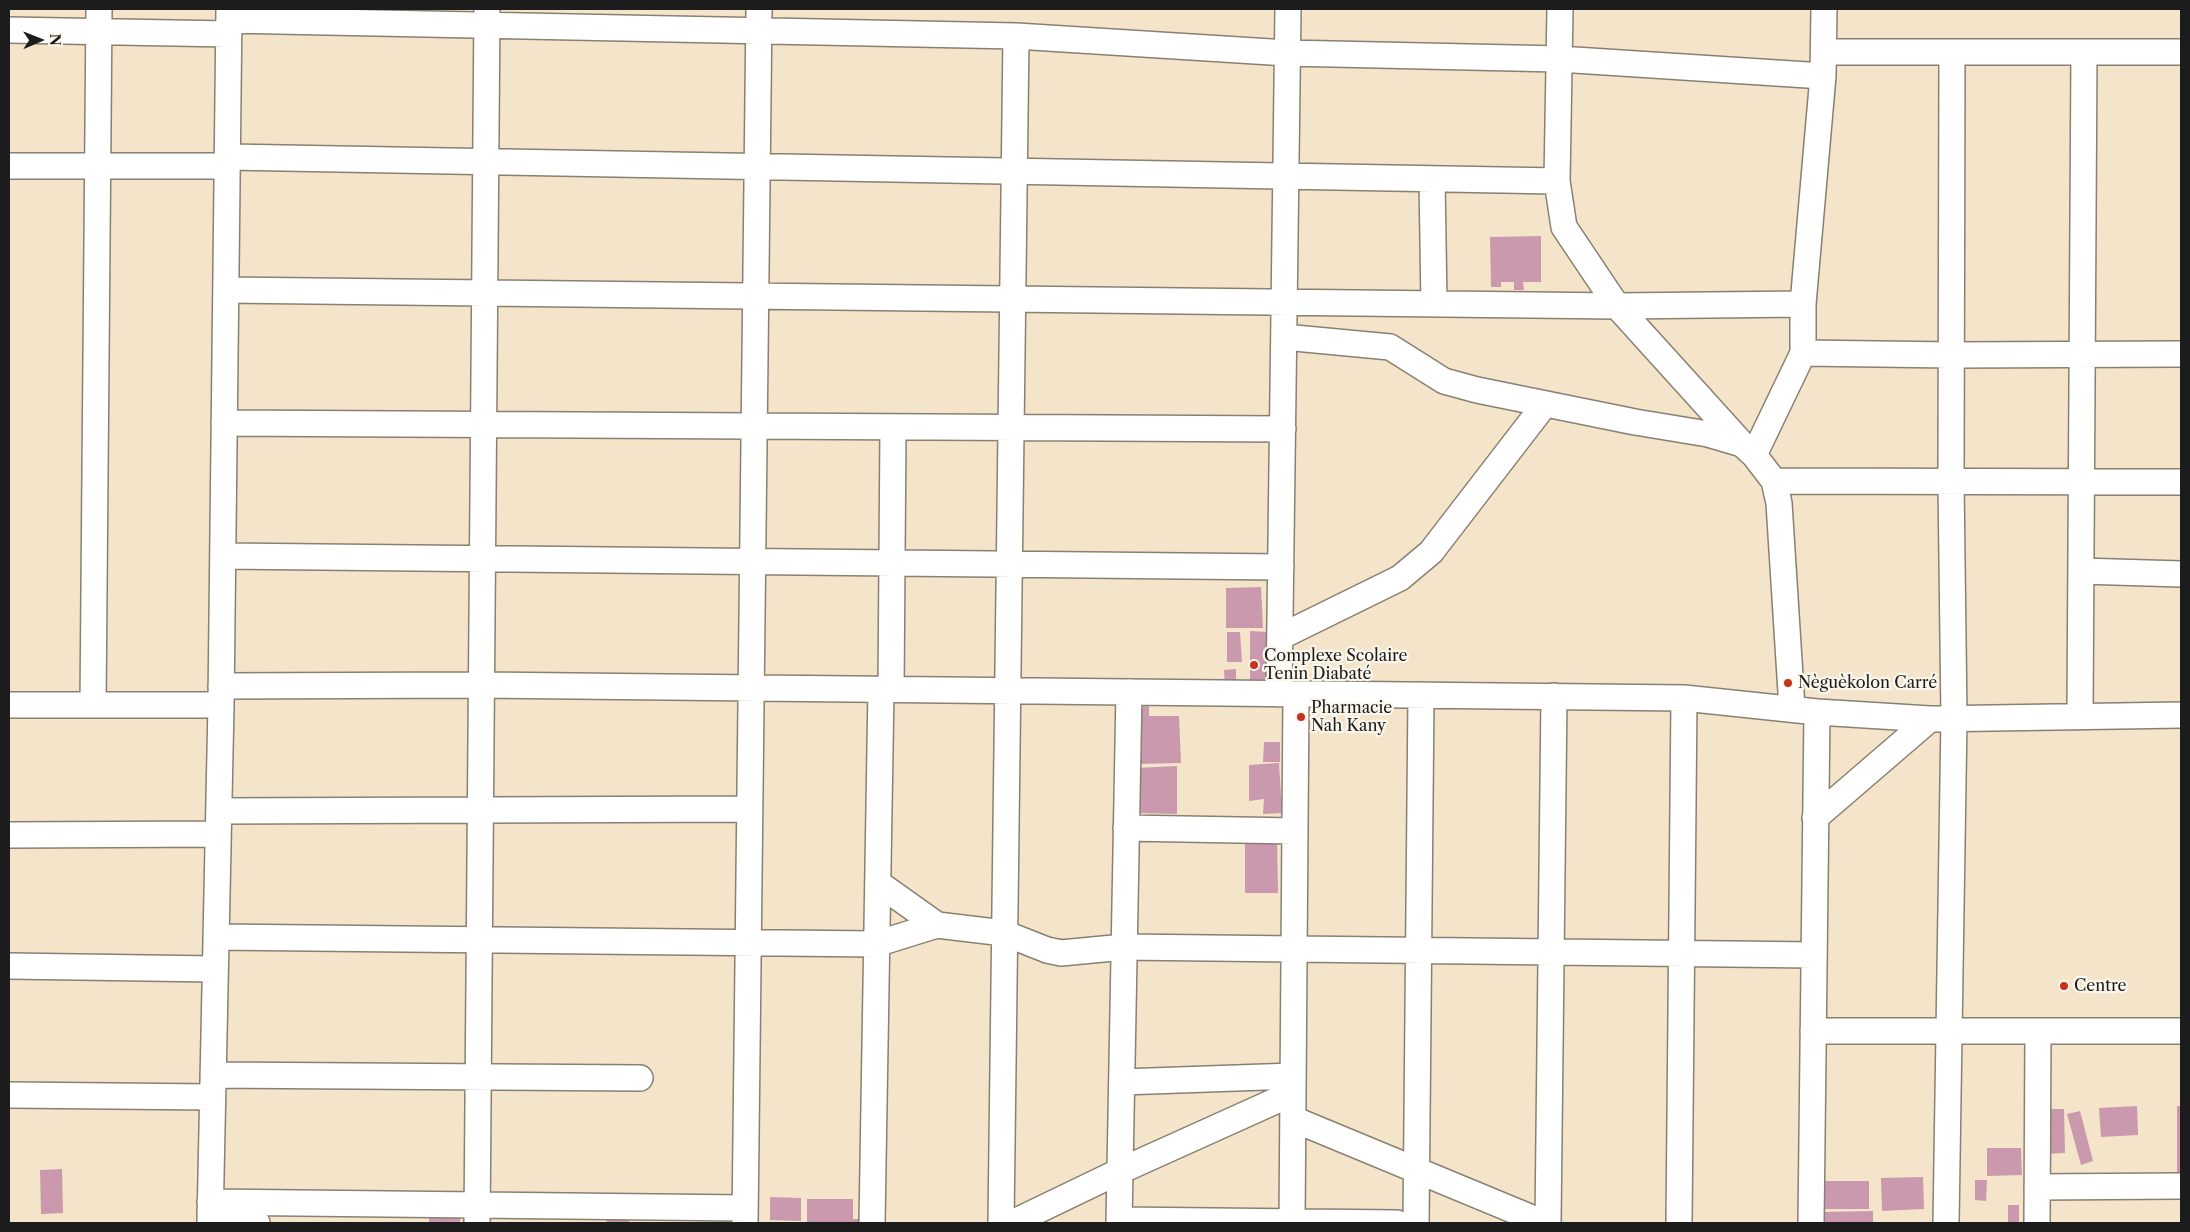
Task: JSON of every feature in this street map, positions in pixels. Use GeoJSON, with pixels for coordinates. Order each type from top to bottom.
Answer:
{"type":"FeatureCollection","features":[{"type":"Feature","properties":{"kind":"street"},"geometry":{"type":"LineString","coordinates":[[1288,9],[1280,637],[1287,694],[1295,831],[1292,1223]]}},
{"type":"Feature","properties":{"kind":"street"},"geometry":{"type":"LineString","coordinates":[[1560,9],[1557,181],[1564,226],[1617,306],[1774,481],[1779,503],[1792,708]]}},
{"type":"Feature","properties":{"kind":"street"},"geometry":{"type":"LineString","coordinates":[[1748,450],[1803,352],[1803,304],[1824,64],[1824,9]]}},
{"type":"Feature","properties":{"kind":"street"},"geometry":{"type":"LineString","coordinates":[[477,1214],[487,17]]}},
{"type":"Feature","properties":{"kind":"street"},"geometry":{"type":"LineString","coordinates":[[9,30],[99,20],[229,21],[487,17],[759,20],[1287,53],[1559,59],[1824,64],[1952,52],[2181,52]]}},
{"type":"Feature","properties":{"kind":"street"},"geometry":{"type":"LineString","coordinates":[[93,705],[99,20]]}},
{"type":"Feature","properties":{"kind":"street"},"geometry":{"type":"LineString","coordinates":[[210,1212],[745,1215],[759,20]]}},
{"type":"Feature","properties":{"kind":"street"},"geometry":{"type":"LineString","coordinates":[[210,1212],[221,695],[229,21]]}},
{"type":"Feature","properties":{"kind":"street"},"geometry":{"type":"LineString","coordinates":[[1001,1223],[1016,36]]}},
{"type":"Feature","properties":{"kind":"street"},"geometry":{"type":"LineString","coordinates":[[1946,1223],[1948,1031],[1942,718],[1951,482],[1952,52]]}},
{"type":"Feature","properties":{"kind":"street"},"geometry":{"type":"LineString","coordinates":[[2080,715],[2084,52]]}},
{"type":"Feature","properties":{"kind":"street"},"geometry":{"type":"LineString","coordinates":[[9,166],[98,166],[228,162],[486,162],[1557,181]]}},
{"type":"Feature","properties":{"kind":"street"},"geometry":{"type":"LineString","coordinates":[[1432,179],[1434,304]]}},
{"type":"Feature","properties":{"kind":"street"},"geometry":{"type":"LineString","coordinates":[[226,290],[1617,306],[1803,304]]}},
{"type":"Feature","properties":{"kind":"street"},"geometry":{"type":"LineString","coordinates":[[1284,337],[1390,347],[1444,381],[1545,404],[1708,434],[1748,450]]}},
{"type":"Feature","properties":{"kind":"street"},"geometry":{"type":"LineString","coordinates":[[1803,352],[1952,355],[2181,354]]}},
{"type":"Feature","properties":{"kind":"street"},"geometry":{"type":"LineString","coordinates":[[1280,637],[1400,578],[1431,552],[1545,404]]}},
{"type":"Feature","properties":{"kind":"street"},"geometry":{"type":"LineString","coordinates":[[224,423],[1283,429]]}},
{"type":"Feature","properties":{"kind":"street"},"geometry":{"type":"LineString","coordinates":[[872,1223],[876,944],[892,563],[893,427]]}},
{"type":"Feature","properties":{"kind":"street"},"geometry":{"type":"LineString","coordinates":[[1774,481],[2181,482]]}},
{"type":"Feature","properties":{"kind":"street"},"geometry":{"type":"LineString","coordinates":[[223,556],[1281,567]]}},
{"type":"Feature","properties":{"kind":"street"},"geometry":{"type":"LineString","coordinates":[[2081,571],[2181,574]]}},
{"type":"Feature","properties":{"kind":"street"},"geometry":{"type":"LineString","coordinates":[[9,704],[93,705],[221,695],[481,685],[1684,698],[1817,712],[1942,718],[2181,715]]}},
{"type":"Feature","properties":{"kind":"street"},"geometry":{"type":"LineString","coordinates":[[1129,692],[1119,1222],[1396,1223]]}},
{"type":"Feature","properties":{"kind":"street"},"geometry":{"type":"LineString","coordinates":[[1416,1223],[1421,695]]}},
{"type":"Feature","properties":{"kind":"street"},"geometry":{"type":"LineString","coordinates":[[1293,1119],[1546,1223],[1554,696]]}},
{"type":"Feature","properties":{"kind":"street"},"geometry":{"type":"LineString","coordinates":[[1679,1223],[1684,698]]}},
{"type":"Feature","properties":{"kind":"street"},"geometry":{"type":"LineString","coordinates":[[1811,1223],[1817,712]]}},
{"type":"Feature","properties":{"kind":"street"},"geometry":{"type":"LineString","coordinates":[[1815,818],[1942,718]]}},
{"type":"Feature","properties":{"kind":"street"},"geometry":{"type":"LineString","coordinates":[[9,835],[480,810],[749,809]]}},
{"type":"Feature","properties":{"kind":"street"},"geometry":{"type":"LineString","coordinates":[[1126,828],[1295,831]]}},
{"type":"Feature","properties":{"kind":"street"},"geometry":{"type":"LineString","coordinates":[[878,883],[937,925]]}},
{"type":"Feature","properties":{"kind":"street"},"geometry":{"type":"LineString","coordinates":[[216,937],[876,944],[937,925],[1004,934],[1047,950],[1061,953],[1124,947],[1814,955]]}},
{"type":"Feature","properties":{"kind":"street"},"geometry":{"type":"LineString","coordinates":[[9,966],[215,969]]}},
{"type":"Feature","properties":{"kind":"street"},"geometry":{"type":"LineString","coordinates":[[1813,1031],[2181,1031]]}},
{"type":"Feature","properties":{"kind":"street"},"geometry":{"type":"LineString","coordinates":[[2038,1031],[2038,1223]]}},
{"type":"Feature","properties":{"kind":"street"},"geometry":{"type":"LineString","coordinates":[[9,1095],[478,1076],[640,1078]]}},
{"type":"Feature","properties":{"kind":"street"},"geometry":{"type":"LineString","coordinates":[[1122,1082],[1293,1085]]}},
{"type":"Feature","properties":{"kind":"street"},"geometry":{"type":"LineString","coordinates":[[1012,1223],[1293,1085]]}},
{"type":"Feature","properties":{"kind":"street"},"geometry":{"type":"LineString","coordinates":[[2037,1187],[2181,1186]]}},
{"type":"Feature","properties":{"kind":"street"},"geometry":{"type":"LineString","coordinates":[[210,1212],[257,1223]]}},
{"type":"Feature","properties":{"kind":"building"},"geometry":{"type":"Polygon","coordinates":[[[1541,236],[1541,282],[1523,282],[1524,290],[1514,290],[1514,282],[1501,282],[1501,287],[1491,287],[1490,237],[1541,236]]]}},
{"type":"Feature","properties":{"kind":"building"},"geometry":{"type":"Polygon","coordinates":[[[1261,587],[1263,628],[1226,628],[1226,588],[1261,587]]]}},
{"type":"Feature","properties":{"kind":"building"},"geometry":{"type":"Polygon","coordinates":[[[1250,631],[1267,632],[1267,688],[1250,688],[1250,631]]]}},
{"type":"Feature","properties":{"kind":"building"},"geometry":{"type":"Polygon","coordinates":[[[1227,632],[1240,632],[1242,662],[1227,662],[1227,632]]]}},
{"type":"Feature","properties":{"kind":"building"},"geometry":{"type":"Polygon","coordinates":[[[1236,669],[1236,689],[1225,690],[1224,670],[1236,669]]]}},
{"type":"Feature","properties":{"kind":"building"},"geometry":{"type":"Polygon","coordinates":[[[1149,706],[1149,716],[1179,716],[1181,763],[1138,764],[1135,707],[1149,706]]]}},
{"type":"Feature","properties":{"kind":"building"},"geometry":{"type":"Polygon","coordinates":[[[1264,742],[1280,742],[1280,762],[1263,762],[1264,742]]]}},
{"type":"Feature","properties":{"kind":"building"},"geometry":{"type":"Polygon","coordinates":[[[1279,763],[1282,813],[1263,814],[1264,799],[1249,801],[1249,765],[1279,763]]]}},
{"type":"Feature","properties":{"kind":"building"},"geometry":{"type":"Polygon","coordinates":[[[1177,766],[1177,814],[1137,813],[1136,768],[1177,766]]]}},
{"type":"Feature","properties":{"kind":"building"},"geometry":{"type":"Polygon","coordinates":[[[1245,839],[1277,839],[1278,893],[1245,893],[1245,839]]]}},
{"type":"Feature","properties":{"kind":"building"},"geometry":{"type":"Polygon","coordinates":[[[2137,1106],[2138,1135],[2101,1137],[2099,1108],[2137,1106]]]}},
{"type":"Feature","properties":{"kind":"building"},"geometry":{"type":"Polygon","coordinates":[[[2177,1106],[2181,1106],[2181,1172],[2177,1172],[2177,1106]]]}},
{"type":"Feature","properties":{"kind":"building"},"geometry":{"type":"Polygon","coordinates":[[[2044,1109],[2064,1109],[2065,1153],[2044,1154],[2044,1109]]]}},
{"type":"Feature","properties":{"kind":"building"},"geometry":{"type":"Polygon","coordinates":[[[2080,1111],[2093,1161],[2081,1165],[2067,1114],[2080,1111]]]}},
{"type":"Feature","properties":{"kind":"building"},"geometry":{"type":"Polygon","coordinates":[[[1987,1148],[2021,1148],[2022,1175],[1987,1176],[1987,1148]]]}},
{"type":"Feature","properties":{"kind":"building"},"geometry":{"type":"Polygon","coordinates":[[[62,1169],[63,1213],[41,1214],[40,1170],[62,1169]]]}},
{"type":"Feature","properties":{"kind":"building"},"geometry":{"type":"Polygon","coordinates":[[[1923,1177],[1924,1209],[1882,1211],[1881,1178],[1923,1177]]]}},
{"type":"Feature","properties":{"kind":"building"},"geometry":{"type":"Polygon","coordinates":[[[1975,1180],[1987,1180],[1986,1201],[1975,1200],[1975,1180]]]}},
{"type":"Feature","properties":{"kind":"building"},"geometry":{"type":"Polygon","coordinates":[[[1821,1181],[1869,1181],[1869,1209],[1821,1209],[1821,1181]]]}},
{"type":"Feature","properties":{"kind":"building"},"geometry":{"type":"Polygon","coordinates":[[[770,1197],[801,1198],[801,1221],[770,1220],[770,1197]]]}},
{"type":"Feature","properties":{"kind":"building"},"geometry":{"type":"Polygon","coordinates":[[[807,1199],[853,1199],[853,1219],[859,1219],[859,1223],[807,1223],[807,1199]]]}},
{"type":"Feature","properties":{"kind":"building"},"geometry":{"type":"Polygon","coordinates":[[[2008,1205],[2019,1205],[2019,1223],[2008,1223],[2008,1205]]]}},
{"type":"Feature","properties":{"kind":"building"},"geometry":{"type":"Polygon","coordinates":[[[1873,1211],[1873,1223],[1823,1223],[1823,1212],[1873,1211]]]}},
{"type":"Feature","properties":{"kind":"building"},"geometry":{"type":"Polygon","coordinates":[[[460,1216],[460,1223],[429,1223],[429,1217],[460,1216]]]}},
{"type":"Feature","properties":{"kind":"building"},"geometry":{"type":"Polygon","coordinates":[[[607,1220],[629,1220],[629,1223],[606,1223],[607,1220]]]}},
{"type":"Feature","properties":{"kind":"place","name":"Complexe Scolaire Tenin Diabaté"},"geometry":{"type":"Point","coordinates":[1254,665]}},
{"type":"Feature","properties":{"kind":"place","name":"Nèguèkolon Carré"},"geometry":{"type":"Point","coordinates":[1788,683]}},
{"type":"Feature","properties":{"kind":"place","name":"Pharmacie Nah Kany"},"geometry":{"type":"Point","coordinates":[1301,717]}},
{"type":"Feature","properties":{"kind":"place","name":"Centre"},"geometry":{"type":"Point","coordinates":[2064,986]}}]}
